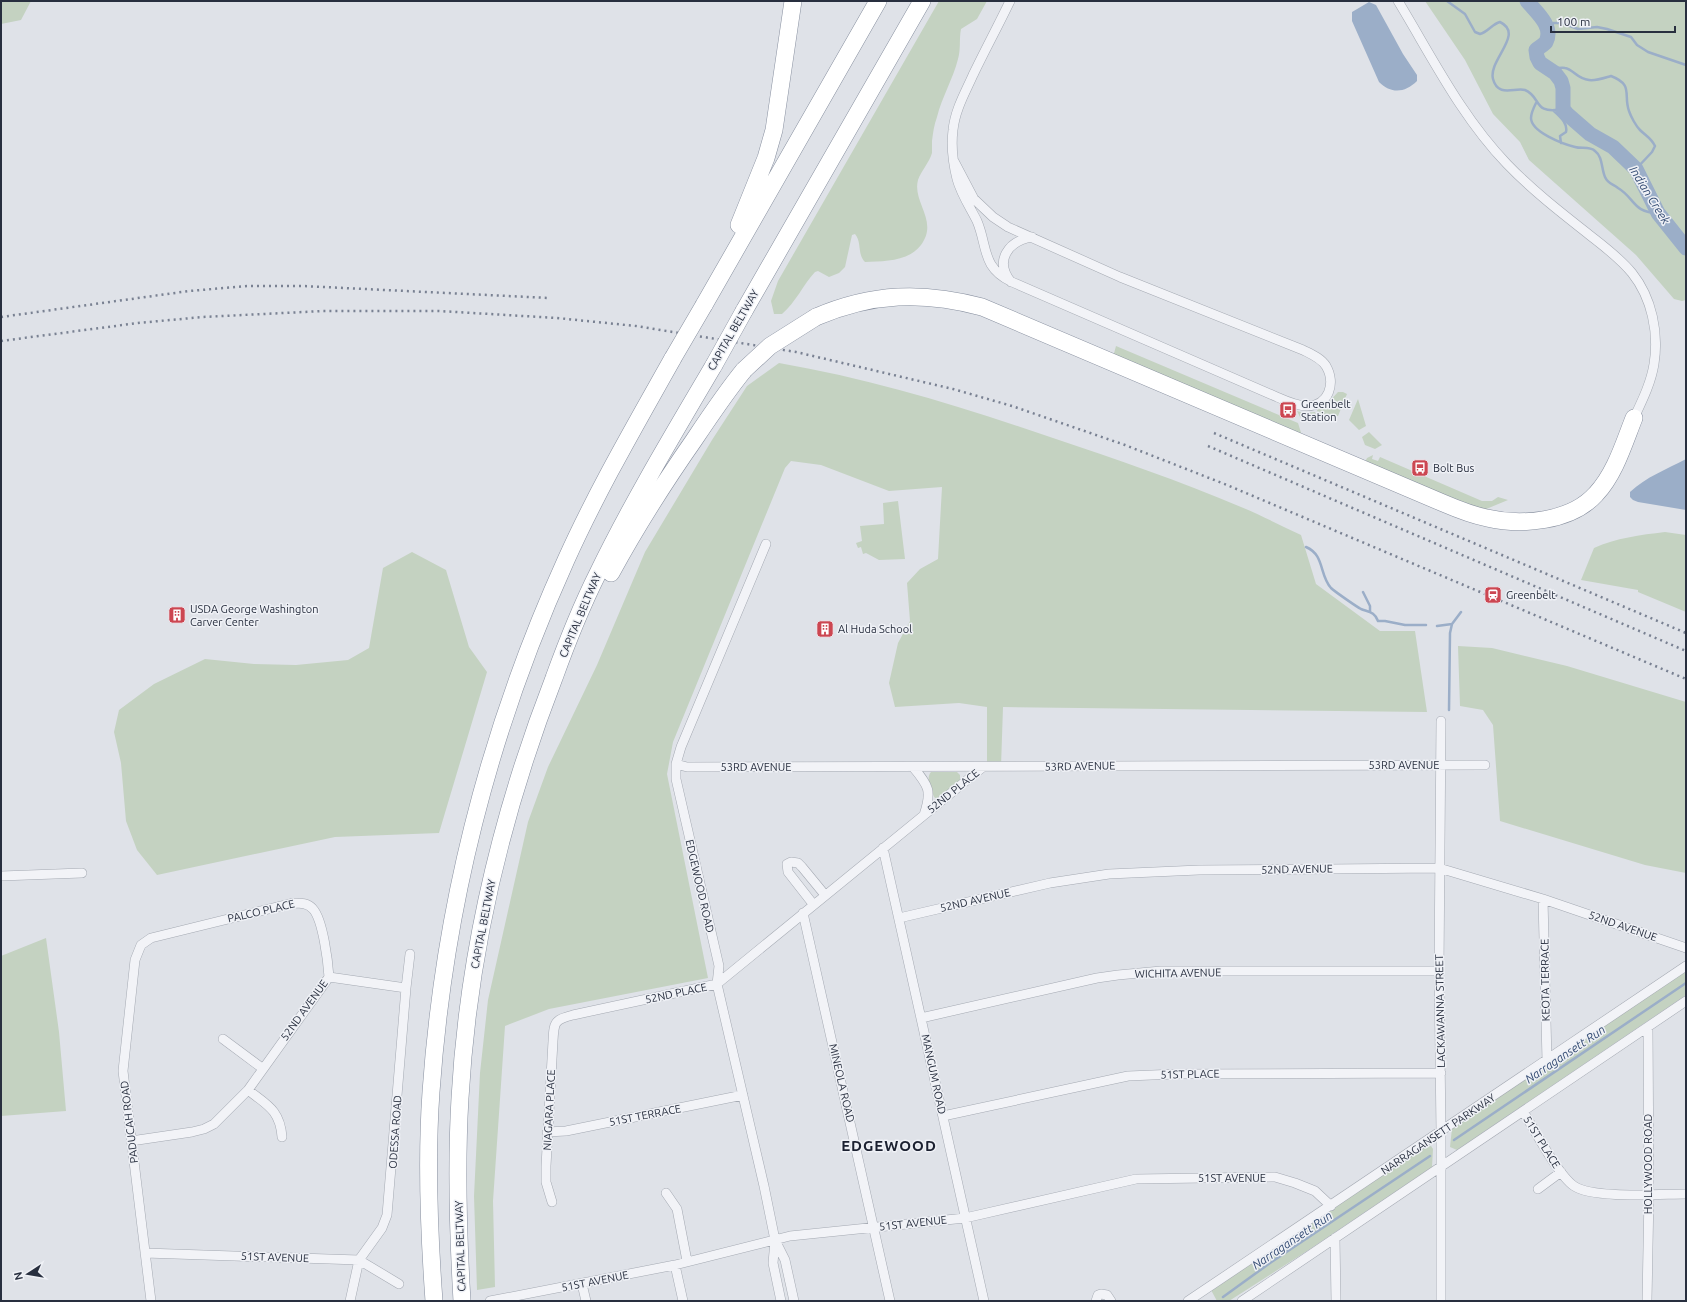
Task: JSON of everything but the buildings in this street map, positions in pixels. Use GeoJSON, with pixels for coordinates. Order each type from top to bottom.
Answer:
{"type":"FeatureCollection","features":[{"type":"Feature","properties":{"kind":"highway"},"geometry":{"type":"LineString","coordinates":[[704,305],[766,158],[774,130],[793,1]]}},
{"type":"Feature","properties":{"kind":"highway"},"geometry":{"type":"LineString","coordinates":[[434,1301],[429,1191],[431,1094],[437,1017],[448,941],[475,815],[497,736],[519,672],[566,558],[627,440],[878,1]]}},
{"type":"Feature","properties":{"kind":"highway","name":"CAPITAL BELTWAY"},"geometry":{"type":"LineString","coordinates":[[462,1301],[458,1236],[457,1170],[460,1097],[467,1020],[478,944],[503,830],[529,742],[572,629],[598,573],[628,515],[922,1]]}},
{"type":"Feature","properties":{"kind":"highway"},"geometry":{"type":"LineString","coordinates":[[544,703],[588,614],[635,528],[730,386],[744,370],[770,346],[816,317],[834,309],[860,302],[895,296],[916,296],[961,301],[982,307],[1466,513],[1487,518],[1508,521],[1529,521],[1549,518],[1583,505],[1596,495],[1613,468],[1634,418]]}},
{"type":"Feature","properties":{"kind":"street"},"geometry":{"type":"LineString","coordinates":[[954,161],[969,191],[980,206],[1000,222],[1120,277],[1303,350],[1320,359],[1326,365],[1330,378],[1329,393],[1321,402],[1314,405],[1307,406],[1296,404],[1137,338],[997,274],[988,261],[979,226],[959,185],[954,161],[952,146],[953,130],[959,105],[1010,1]]}},
{"type":"Feature","properties":{"kind":"street"},"geometry":{"type":"LineString","coordinates":[[1398,1],[1452,92],[1488,143],[1532,188],[1616,256],[1632,274],[1644,293],[1651,311],[1656,350],[1650,380],[1634,418]]}},
{"type":"Feature","properties":{"kind":"street"},"geometry":{"type":"LineString","coordinates":[[1012,282],[1008,278],[1004,267],[1005,255],[1014,243],[1032,237]]}},
{"type":"Feature","properties":{"kind":"street","name":"EDGEWOOD ROAD"},"geometry":{"type":"LineString","coordinates":[[766,544],[693,716],[676,764],[676,779],[719,966],[717,984],[775,1240],[785,1260],[794,1301]]}},
{"type":"Feature","properties":{"kind":"street","name":"LACKAWANNA STREET"},"geometry":{"type":"LineString","coordinates":[[1441,721],[1442,765],[1439,971],[1441,1301]]}},
{"type":"Feature","properties":{"kind":"street","name":"53RD AVENUE"},"geometry":{"type":"LineString","coordinates":[[676,764],[688,767],[1485,765]]}},
{"type":"Feature","properties":{"kind":"street","name":"52ND PLACE"},"geometry":{"type":"LineString","coordinates":[[560,1019],[717,984],[983,766]]}},
{"type":"Feature","properties":{"kind":"street","name":"52ND PLACE"},"geometry":{"type":"LineString","coordinates":[[913,767],[926,782],[929,799],[923,816]]}},
{"type":"Feature","properties":{"kind":"street","name":"MANGUM ROAD"},"geometry":{"type":"LineString","coordinates":[[883,848],[984,1301]]}},
{"type":"Feature","properties":{"kind":"street"},"geometry":{"type":"LineString","coordinates":[[814,904],[788,872],[787,864],[791,862],[798,863],[825,895]]}},
{"type":"Feature","properties":{"kind":"street","name":"52ND AVENUE"},"geometry":{"type":"LineString","coordinates":[[899,918],[1050,883],[1108,874],[1199,870],[1440,868],[1543,899],[1686,948]]}},
{"type":"Feature","properties":{"kind":"street"},"geometry":{"type":"LineString","coordinates":[[1,876],[82,873]]}},
{"type":"Feature","properties":{"kind":"street","name":"KEOTA TERRACE"},"geometry":{"type":"LineString","coordinates":[[1543,899],[1546,1061]]}},
{"type":"Feature","properties":{"kind":"street","name":"PALCO PLACE"},"geometry":{"type":"LineString","coordinates":[[141,944],[151,938],[301,903],[312,908],[317,916],[325,946],[329,977]]}},
{"type":"Feature","properties":{"kind":"street","name":"MINEOLA ROAD"},"geometry":{"type":"LineString","coordinates":[[804,913],[890,1301]]}},
{"type":"Feature","properties":{"kind":"street","name":"PADUCAH ROAD"},"geometry":{"type":"LineString","coordinates":[[141,944],[136,954],[134,967],[123,1071],[151,1301]]}},
{"type":"Feature","properties":{"kind":"street","name":"ODESSA ROAD"},"geometry":{"type":"LineString","coordinates":[[350,1301],[359,1260],[382,1228],[387,1215],[410,954]]}},
{"type":"Feature","properties":{"kind":"street","name":"NARRAGANSETT PARKWAY"},"geometry":{"type":"LineString","coordinates":[[1188,1301],[1686,966]]}},
{"type":"Feature","properties":{"kind":"street","name":"WICHITA AVENUE"},"geometry":{"type":"LineString","coordinates":[[921,1018],[1043,990],[1118,975],[1161,972],[1439,971]]}},
{"type":"Feature","properties":{"kind":"street","name":"52ND AVENUE"},"geometry":{"type":"LineString","coordinates":[[131,1141],[192,1132],[204,1129],[214,1124],[248,1090],[262,1068],[329,977],[406,988]]}},
{"type":"Feature","properties":{"kind":"street"},"geometry":{"type":"LineString","coordinates":[[1242,1301],[1686,1001]]}},
{"type":"Feature","properties":{"kind":"street","name":"NIAGARA PLACE"},"geometry":{"type":"LineString","coordinates":[[552,1202],[546,1182],[547,1132],[554,1027],[560,1019]]}},
{"type":"Feature","properties":{"kind":"street","name":"HOLLYWOOD ROAD"},"geometry":{"type":"LineString","coordinates":[[1647,1301],[1649,1194],[1648,1027]]}},
{"type":"Feature","properties":{"kind":"street"},"geometry":{"type":"LineString","coordinates":[[223,1039],[262,1068]]}},
{"type":"Feature","properties":{"kind":"street","name":"51ST PLACE"},"geometry":{"type":"LineString","coordinates":[[943,1116],[1128,1076],[1176,1074],[1440,1073]]}},
{"type":"Feature","properties":{"kind":"street"},"geometry":{"type":"LineString","coordinates":[[248,1090],[276,1114],[281,1125],[282,1137]]}},
{"type":"Feature","properties":{"kind":"street","name":"51ST TERRACE"},"geometry":{"type":"LineString","coordinates":[[547,1132],[566,1131],[743,1095]]}},
{"type":"Feature","properties":{"kind":"street","name":"51ST PLACE"},"geometry":{"type":"LineString","coordinates":[[1523,1111],[1561,1172],[1573,1185],[1579,1189],[1599,1193],[1686,1194]]}},
{"type":"Feature","properties":{"kind":"street","name":"51ST PLACE"},"geometry":{"type":"LineString","coordinates":[[1538,1189],[1561,1172]]}},
{"type":"Feature","properties":{"kind":"street","name":"51ST AVENUE"},"geometry":{"type":"LineString","coordinates":[[490,1301],[675,1265],[790,1236],[965,1218],[1136,1179],[1274,1178],[1295,1183],[1315,1191],[1331,1206]]}},
{"type":"Feature","properties":{"kind":"street"},"geometry":{"type":"LineString","coordinates":[[666,1193],[677,1209],[687,1261]]}},
{"type":"Feature","properties":{"kind":"street"},"geometry":{"type":"LineString","coordinates":[[1335,1238],[1336,1301]]}},
{"type":"Feature","properties":{"kind":"street","name":"EDGEWOOD ROAD"},"geometry":{"type":"LineString","coordinates":[[775,1240],[773,1263],[781,1301]]}},
{"type":"Feature","properties":{"kind":"street","name":"51ST AVENUE"},"geometry":{"type":"LineString","coordinates":[[145,1253],[359,1260],[399,1284]]}},
{"type":"Feature","properties":{"kind":"street"},"geometry":{"type":"LineString","coordinates":[[675,1265],[683,1301]]}},
{"type":"Feature","properties":{"kind":"street"},"geometry":{"type":"LineString","coordinates":[[582,1284],[586,1301]]}},
{"type":"Feature","properties":{"kind":"street"},"geometry":{"type":"LineString","coordinates":[[1096,1301],[1098,1295],[1101,1294],[1107,1295],[1111,1301]]}},
{"type":"Feature","properties":{"kind":"green space"},"geometry":{"type":"Polygon","coordinates":[[[1,1],[31,1],[21,20],[1,24],[1,1]]]}},
{"type":"Feature","properties":{"kind":"green space"},"geometry":{"type":"Polygon","coordinates":[[[939,1],[987,1],[977,19],[961,29],[959,55],[935,123],[932,153],[918,180],[918,196],[926,220],[926,236],[916,251],[903,258],[865,262],[861,255],[857,237],[855,234],[852,235],[845,267],[839,273],[829,277],[818,271],[815,272],[787,309],[782,314],[774,314],[771,301],[778,281],[939,1]]]}},
{"type":"Feature","properties":{"kind":"green space"},"geometry":{"type":"Polygon","coordinates":[[[1425,1],[1686,1],[1686,300],[1682,301],[1674,299],[1636,255],[1529,160],[1520,142],[1493,114],[1465,60],[1425,1]]]}},
{"type":"Feature","properties":{"kind":"green space"},"geometry":{"type":"Polygon","coordinates":[[[1116,346],[1298,423],[1303,439],[1113,357],[1116,346]]]}},
{"type":"Feature","properties":{"kind":"green space"},"geometry":{"type":"Polygon","coordinates":[[[779,363],[848,377],[917,395],[1019,427],[1124,462],[1195,488],[1248,510],[1301,535],[1316,584],[1380,631],[1415,631],[1427,712],[1003,707],[1001,767],[987,767],[987,707],[959,703],[895,707],[889,683],[898,643],[910,621],[907,583],[920,569],[938,559],[942,487],[889,491],[821,465],[791,461],[785,468],[673,742],[667,774],[708,978],[549,1009],[505,1026],[493,1201],[495,1287],[477,1290],[474,1196],[480,1073],[488,1000],[528,822],[548,767],[597,665],[645,552],[712,440],[747,386],[779,363]]]}},
{"type":"Feature","properties":{"kind":"green space"},"geometry":{"type":"Polygon","coordinates":[[[1338,392],[1347,394],[1338,416],[1328,415],[1319,417],[1317,410],[1325,406],[1338,392]]]}},
{"type":"Feature","properties":{"kind":"green space"},"geometry":{"type":"Polygon","coordinates":[[[1358,399],[1366,426],[1359,430],[1349,420],[1358,399]]]}},
{"type":"Feature","properties":{"kind":"green space"},"geometry":{"type":"Polygon","coordinates":[[[1297,411],[1304,413],[1315,412],[1317,418],[1310,421],[1300,417],[1297,411]]]}},
{"type":"Feature","properties":{"kind":"green space"},"geometry":{"type":"Polygon","coordinates":[[[1369,432],[1382,445],[1375,449],[1365,445],[1362,437],[1369,432]]]}},
{"type":"Feature","properties":{"kind":"green space"},"geometry":{"type":"Polygon","coordinates":[[[1373,455],[1372,459],[1378,461],[1380,457],[1482,501],[1492,501],[1498,497],[1508,500],[1479,512],[1364,464],[1367,458],[1373,455]]]}},
{"type":"Feature","properties":{"kind":"green space"},"geometry":{"type":"Polygon","coordinates":[[[898,501],[905,559],[879,560],[866,553],[863,554],[861,547],[858,548],[856,543],[862,541],[860,526],[884,524],[883,503],[898,501]]]}},
{"type":"Feature","properties":{"kind":"green space"},"geometry":{"type":"Polygon","coordinates":[[[1665,532],[1686,535],[1686,612],[1638,592],[1638,590],[1581,580],[1594,548],[1620,539],[1665,532]]]}},
{"type":"Feature","properties":{"kind":"green space"},"geometry":{"type":"Polygon","coordinates":[[[412,552],[446,570],[469,647],[487,672],[439,833],[335,837],[157,875],[137,850],[126,821],[121,763],[114,732],[119,710],[154,684],[205,659],[254,664],[296,665],[348,660],[369,648],[383,568],[412,552]]]}},
{"type":"Feature","properties":{"kind":"green space"},"geometry":{"type":"Polygon","coordinates":[[[1458,646],[1492,648],[1567,666],[1686,702],[1686,873],[1645,865],[1500,821],[1493,725],[1483,710],[1460,706],[1458,646]]]}},
{"type":"Feature","properties":{"kind":"green space"},"geometry":{"type":"Polygon","coordinates":[[[931,772],[957,772],[960,775],[960,781],[937,799],[934,797],[930,784],[929,775],[931,772]]]}},
{"type":"Feature","properties":{"kind":"green space"},"geometry":{"type":"Polygon","coordinates":[[[46,938],[59,1032],[66,1111],[1,1116],[1,956],[46,938]]]}},
{"type":"Feature","properties":{"kind":"green space"},"geometry":{"type":"Polygon","coordinates":[[[1686,970],[1686,995],[1457,1150],[1450,1147],[1452,1128],[1686,970]]]}},
{"type":"Feature","properties":{"kind":"green space"},"geometry":{"type":"Polygon","coordinates":[[[1431,1146],[1433,1149],[1432,1167],[1307,1251],[1229,1301],[1217,1301],[1211,1290],[1425,1147],[1431,1146]]]}},
{"type":"Feature","properties":{"kind":"water"},"geometry":{"type":"Polygon","coordinates":[[[1369,2],[1376,5],[1403,54],[1417,75],[1417,81],[1408,88],[1403,90],[1388,89],[1379,82],[1352,21],[1352,12],[1369,2]]]}},
{"type":"Feature","properties":{"kind":"water"},"geometry":{"type":"Polygon","coordinates":[[[1686,459],[1686,510],[1638,502],[1630,497],[1630,492],[1643,482],[1686,459]]]}},
{"type":"Feature","properties":{"kind":"waterway"},"geometry":{"type":"LineString","coordinates":[[1447,1],[1465,14],[1475,32],[1480,34],[1483,33],[1500,22],[1507,27],[1509,33],[1507,40],[1493,72],[1495,85],[1503,90],[1525,90],[1530,93],[1546,110],[1563,109]]}},
{"type":"Feature","properties":{"kind":"waterway","name":"Indian Creek"},"geometry":{"type":"LineString","coordinates":[[1527,1],[1543,20],[1548,30],[1546,42],[1536,50],[1537,57],[1540,63],[1555,73],[1561,81],[1563,88],[1563,109],[1590,134],[1613,147],[1636,169],[1658,213],[1686,248]]}},
{"type":"Feature","properties":{"kind":"waterway"},"geometry":{"type":"LineString","coordinates":[[1547,26],[1554,23],[1562,23],[1578,29],[1597,27],[1607,29],[1631,37],[1637,45],[1648,52],[1686,65]]}},
{"type":"Feature","properties":{"kind":"waterway"},"geometry":{"type":"LineString","coordinates":[[1549,70],[1565,68],[1581,78],[1589,80],[1597,80],[1611,76],[1623,83],[1626,90],[1627,105],[1632,119],[1638,128],[1655,146],[1652,152],[1636,169]]}},
{"type":"Feature","properties":{"kind":"waterway"},"geometry":{"type":"LineString","coordinates":[[1536,103],[1531,118],[1532,123],[1536,128],[1548,137],[1563,143],[1577,148],[1593,149],[1598,153],[1605,177],[1611,184],[1624,192],[1639,208],[1658,213]]}},
{"type":"Feature","properties":{"kind":"waterway"},"geometry":{"type":"LineString","coordinates":[[1554,111],[1563,120],[1566,126],[1566,132],[1560,136],[1561,143]]}},
{"type":"Feature","properties":{"kind":"waterway"},"geometry":{"type":"LineString","coordinates":[[1306,547],[1316,555],[1327,583],[1331,588],[1359,608],[1373,614],[1378,621],[1405,625],[1426,625]]}},
{"type":"Feature","properties":{"kind":"waterway"},"geometry":{"type":"LineString","coordinates":[[1363,592],[1370,606],[1370,612]]}},
{"type":"Feature","properties":{"kind":"waterway"},"geometry":{"type":"LineString","coordinates":[[1437,626],[1452,624],[1461,612]]}},
{"type":"Feature","properties":{"kind":"waterway"},"geometry":{"type":"LineString","coordinates":[[1449,710],[1450,633],[1452,624]]}},
{"type":"Feature","properties":{"kind":"waterway","name":"Narragansett Run"},"geometry":{"type":"LineString","coordinates":[[1454,1140],[1686,983]]}},
{"type":"Feature","properties":{"kind":"waterway","name":"Narragansett Run"},"geometry":{"type":"LineString","coordinates":[[1223,1297],[1270,1263],[1430,1156]]}},
{"type":"Feature","properties":{"kind":"railway"},"geometry":{"type":"LineString","coordinates":[[1,317],[189,291],[248,286],[303,286],[549,298]]}},
{"type":"Feature","properties":{"kind":"railway"},"geometry":{"type":"LineString","coordinates":[[1,341],[138,323],[203,317],[323,311],[439,311],[557,318],[636,326],[796,352],[953,389],[1012,406],[1125,445],[1227,485],[1686,679]]}},
{"type":"Feature","properties":{"kind":"railway"},"geometry":{"type":"LineString","coordinates":[[1214,433],[1686,633]]}},
{"type":"Feature","properties":{"kind":"railway"},"geometry":{"type":"LineString","coordinates":[[1208,446],[1686,651]]}},
{"type":"Feature","properties":{"kind":"place","name":"Greenbelt Station"},"geometry":{"type":"Point","coordinates":[1288,410]}},
{"type":"Feature","properties":{"kind":"place","name":"Bolt Bus"},"geometry":{"type":"Point","coordinates":[1420,468]}},
{"type":"Feature","properties":{"kind":"place","name":"Greenbelt"},"geometry":{"type":"Point","coordinates":[1493,595]}},
{"type":"Feature","properties":{"kind":"place","name":"USDA George Washington Carver Center"},"geometry":{"type":"Point","coordinates":[177,615]}},
{"type":"Feature","properties":{"kind":"place","name":"Al Huda School"},"geometry":{"type":"Point","coordinates":[825,629]}},
{"type":"Feature","properties":{"kind":"district","name":"EDGEWOOD"},"geometry":{"type":"Point","coordinates":[889,1145]}}]}
